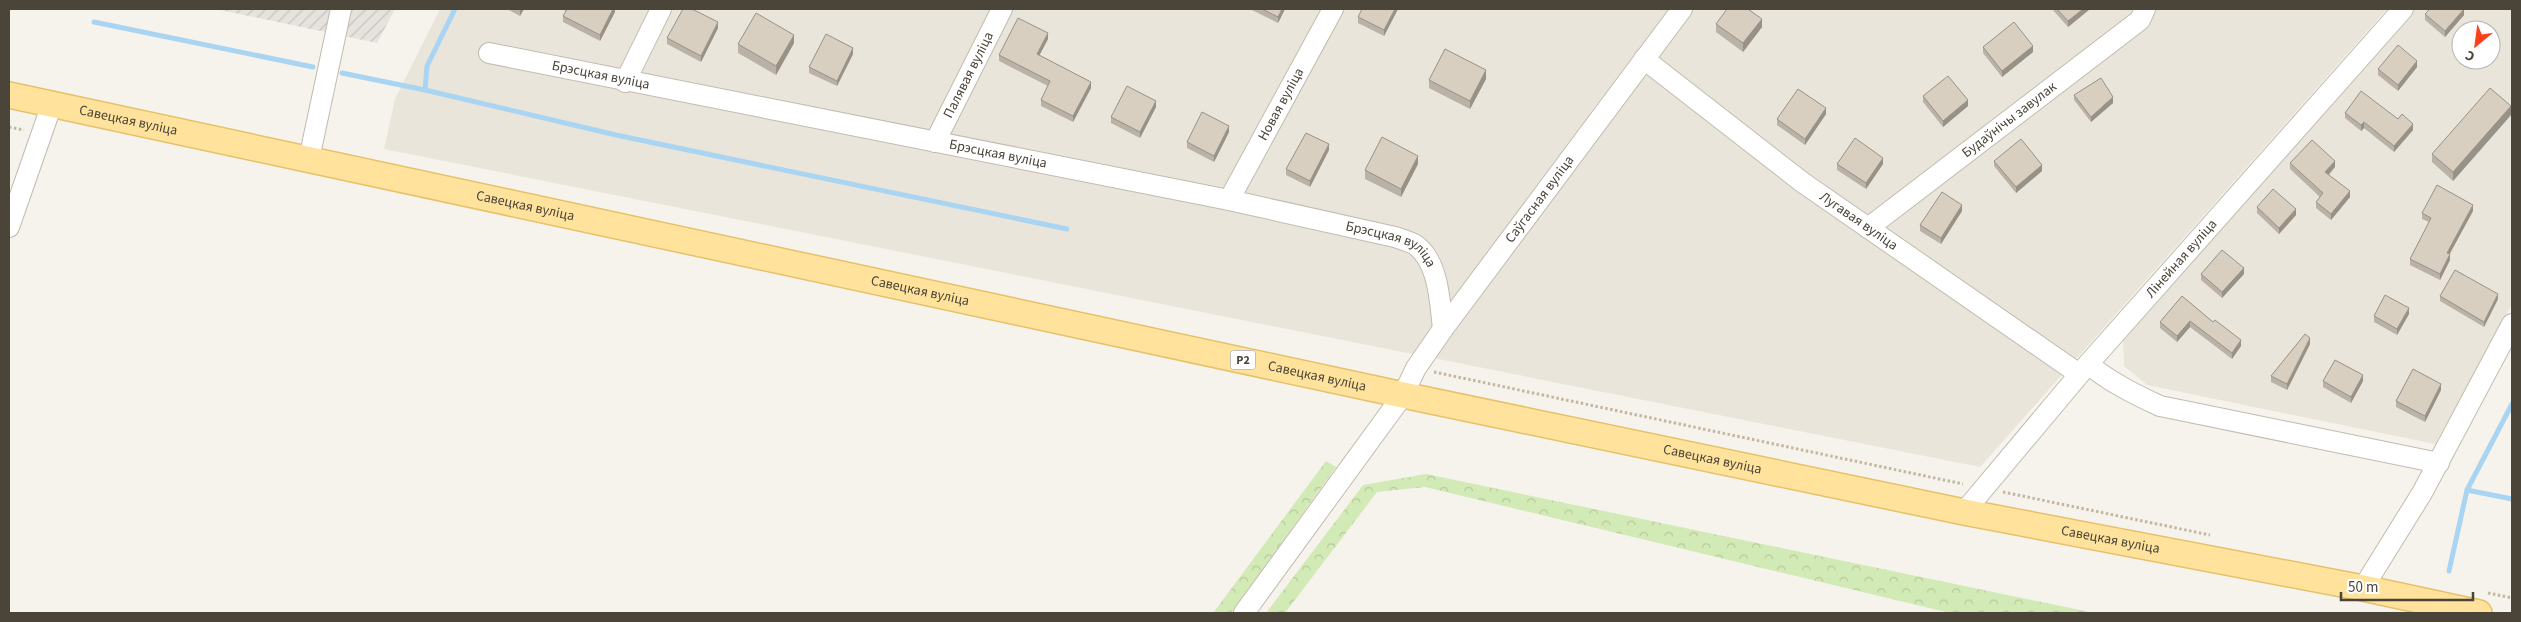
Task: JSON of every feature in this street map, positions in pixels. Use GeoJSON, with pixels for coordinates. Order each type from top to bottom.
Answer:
{"type":"FeatureCollection","features":[{"type":"Feature","properties":{"kind":"main road","name":"Савецкая вуліца"},"geometry":{"type":"LineString","coordinates":[[9,96],[1403,395],[1964,512],[2363,588],[2479,613]]}},
{"type":"Feature","properties":{"kind":"street"},"geometry":{"type":"LineString","coordinates":[[309,159],[341,9]]}},
{"type":"Feature","properties":{"kind":"street"},"geometry":{"type":"LineString","coordinates":[[625,82],[661,9]]}},
{"type":"Feature","properties":{"kind":"street","name":"Палявая вуліца"},"geometry":{"type":"LineString","coordinates":[[935,142],[1002,9]]}},
{"type":"Feature","properties":{"kind":"street","name":"Новая вуліца"},"geometry":{"type":"LineString","coordinates":[[1229,200],[1333,9]]}},
{"type":"Feature","properties":{"kind":"street","name":"Саўгасная вуліца"},"geometry":{"type":"LineString","coordinates":[[1244,613],[1403,395],[1416,368],[1443,329],[1682,9]]}},
{"type":"Feature","properties":{"kind":"street","name":"Будаўнічы завулак"},"geometry":{"type":"LineString","coordinates":[[1868,228],[2140,20],[2145,9]]}},
{"type":"Feature","properties":{"kind":"street","name":"Лінейная вуліца"},"geometry":{"type":"LineString","coordinates":[[1964,512],[2083,369],[2403,9]]}},
{"type":"Feature","properties":{"kind":"street","name":"Брэсцкая вуліца"},"geometry":{"type":"LineString","coordinates":[[489,53],[625,82],[1229,200],[1395,237],[1415,245],[1427,261],[1437,280],[1443,329]]}},
{"type":"Feature","properties":{"kind":"street","name":"Лугавая вуліца"},"geometry":{"type":"LineString","coordinates":[[1644,59],[1802,182],[1868,228],[2083,369],[2160,406],[2439,462]]}},
{"type":"Feature","properties":{"kind":"street"},"geometry":{"type":"LineString","coordinates":[[9,227],[52,104]]}},
{"type":"Feature","properties":{"kind":"street"},"geometry":{"type":"LineString","coordinates":[[2363,588],[2439,462],[2512,324]]}},
{"type":"Feature","properties":{"kind":"shaded area"},"geometry":{"type":"Polygon","coordinates":[[[216,9],[395,9],[377,43],[216,9]]]}},
{"type":"Feature","properties":{"kind":"shaded area"},"geometry":{"type":"Polygon","coordinates":[[[440,9],[2387,9],[1980,467],[384,149],[395,99],[440,9]]]}},
{"type":"Feature","properties":{"kind":"shaded area"},"geometry":{"type":"Polygon","coordinates":[[[2414,9],[2512,9],[2512,304],[2435,444],[2147,385],[2124,366],[2123,337],[2414,9]]]}},
{"type":"Feature","properties":{"kind":"green space"},"geometry":{"type":"Polygon","coordinates":[[[1326,461],[1336,467],[1231,613],[1213,613],[1326,461]]]}},
{"type":"Feature","properties":{"kind":"green space"},"geometry":{"type":"Polygon","coordinates":[[[1426,474],[2094,613],[1950,613],[1425,487],[1377,492],[1285,613],[1266,613],[1363,485],[1426,474]]]}},
{"type":"Feature","properties":{"kind":"building"},"geometry":{"type":"Polygon","coordinates":[[[567,9],[613,9],[600,35],[563,16],[567,9]]]}},
{"type":"Feature","properties":{"kind":"building"},"geometry":{"type":"Polygon","coordinates":[[[683,9],[692,9],[718,22],[701,56],[667,38],[683,9]]]}},
{"type":"Feature","properties":{"kind":"building"},"geometry":{"type":"Polygon","coordinates":[[[1262,9],[1282,9],[1278,17],[1262,9]]]}},
{"type":"Feature","properties":{"kind":"building"},"geometry":{"type":"Polygon","coordinates":[[[1362,9],[1395,9],[1384,30],[1358,17],[1362,9]]]}},
{"type":"Feature","properties":{"kind":"building"},"geometry":{"type":"Polygon","coordinates":[[[1727,9],[1748,9],[1762,19],[1743,43],[1716,24],[1727,9]]]}},
{"type":"Feature","properties":{"kind":"building"},"geometry":{"type":"Polygon","coordinates":[[[2057,9],[2083,9],[2068,21],[2057,9]]]}},
{"type":"Feature","properties":{"kind":"building"},"geometry":{"type":"Polygon","coordinates":[[[2430,9],[2464,9],[2454,20],[2451,20],[2451,24],[2445,31],[2425,14],[2430,9]]]}},
{"type":"Feature","properties":{"kind":"building"},"geometry":{"type":"Polygon","coordinates":[[[756,13],[794,35],[776,66],[738,44],[756,13]]]}},
{"type":"Feature","properties":{"kind":"building"},"geometry":{"type":"Polygon","coordinates":[[[1018,18],[1048,33],[1037,54],[1091,82],[1073,116],[1041,100],[1050,81],[999,55],[1018,18]]]}},
{"type":"Feature","properties":{"kind":"building"},"geometry":{"type":"Polygon","coordinates":[[[2014,22],[2033,46],[2002,71],[1983,47],[2014,22]]]}},
{"type":"Feature","properties":{"kind":"building"},"geometry":{"type":"Polygon","coordinates":[[[826,34],[853,48],[837,81],[809,67],[826,34]]]}},
{"type":"Feature","properties":{"kind":"building"},"geometry":{"type":"Polygon","coordinates":[[[2398,45],[2417,61],[2398,85],[2378,69],[2398,45]]]}},
{"type":"Feature","properties":{"kind":"building"},"geometry":{"type":"Polygon","coordinates":[[[1445,49],[1486,70],[1470,101],[1429,80],[1445,49]]]}},
{"type":"Feature","properties":{"kind":"building"},"geometry":{"type":"Polygon","coordinates":[[[1948,76],[1968,100],[1943,121],[1923,96],[1948,76]]]}},
{"type":"Feature","properties":{"kind":"building"},"geometry":{"type":"Polygon","coordinates":[[[2101,78],[2113,97],[2091,117],[2074,95],[2101,78]]]}},
{"type":"Feature","properties":{"kind":"building"},"geometry":{"type":"Polygon","coordinates":[[[1127,86],[1156,101],[1140,132],[1111,117],[1127,86]]]}},
{"type":"Feature","properties":{"kind":"building"},"geometry":{"type":"Polygon","coordinates":[[[2490,88],[2511,106],[2453,172],[2432,154],[2490,88]]]}},
{"type":"Feature","properties":{"kind":"building"},"geometry":{"type":"Polygon","coordinates":[[[1798,89],[1826,108],[1805,139],[1777,119],[1798,89]]]}},
{"type":"Feature","properties":{"kind":"building"},"geometry":{"type":"Polygon","coordinates":[[[2361,91],[2398,119],[2402,114],[2413,124],[2394,146],[2364,122],[2361,125],[2345,113],[2361,91]]]}},
{"type":"Feature","properties":{"kind":"building"},"geometry":{"type":"Polygon","coordinates":[[[1202,112],[1229,126],[1214,156],[1187,142],[1202,112]]]}},
{"type":"Feature","properties":{"kind":"building"},"geometry":{"type":"Polygon","coordinates":[[[1306,133],[1329,144],[1310,181],[1286,169],[1306,133]]]}},
{"type":"Feature","properties":{"kind":"building"},"geometry":{"type":"Polygon","coordinates":[[[1382,137],[1418,156],[1401,189],[1365,170],[1382,137]]]}},
{"type":"Feature","properties":{"kind":"building"},"geometry":{"type":"Polygon","coordinates":[[[1855,138],[1883,158],[1866,183],[1837,164],[1855,138]]]}},
{"type":"Feature","properties":{"kind":"building"},"geometry":{"type":"Polygon","coordinates":[[[2021,139],[2042,165],[2016,187],[1994,161],[2021,139]]]}},
{"type":"Feature","properties":{"kind":"building"},"geometry":{"type":"Polygon","coordinates":[[[2312,140],[2335,161],[2325,172],[2350,191],[2331,214],[2316,202],[2323,193],[2290,163],[2312,140]]]}},
{"type":"Feature","properties":{"kind":"building"},"geometry":{"type":"Polygon","coordinates":[[[2437,185],[2473,205],[2447,253],[2450,254],[2440,274],[2410,259],[2431,218],[2422,213],[2437,185]]]}},
{"type":"Feature","properties":{"kind":"building"},"geometry":{"type":"Polygon","coordinates":[[[2273,189],[2296,209],[2279,228],[2257,207],[2273,189]]]}},
{"type":"Feature","properties":{"kind":"building"},"geometry":{"type":"Polygon","coordinates":[[[1942,192],[1962,205],[1941,238],[1920,225],[1942,192]]]}},
{"type":"Feature","properties":{"kind":"building"},"geometry":{"type":"Polygon","coordinates":[[[2222,250],[2244,268],[2222,292],[2201,274],[2222,250]]]}},
{"type":"Feature","properties":{"kind":"building"},"geometry":{"type":"Polygon","coordinates":[[[2455,270],[2498,294],[2484,322],[2440,296],[2455,270]]]}},
{"type":"Feature","properties":{"kind":"building"},"geometry":{"type":"Polygon","coordinates":[[[2385,295],[2409,308],[2397,329],[2374,316],[2385,295]]]}},
{"type":"Feature","properties":{"kind":"building"},"geometry":{"type":"Polygon","coordinates":[[[2182,296],[2213,322],[2215,320],[2241,340],[2232,353],[2190,321],[2177,336],[2160,322],[2182,296]]]}},
{"type":"Feature","properties":{"kind":"building"},"geometry":{"type":"Polygon","coordinates":[[[2305,334],[2310,338],[2287,384],[2271,376],[2305,334]]]}},
{"type":"Feature","properties":{"kind":"building"},"geometry":{"type":"Polygon","coordinates":[[[2335,360],[2363,375],[2351,397],[2323,381],[2335,360]]]}},
{"type":"Feature","properties":{"kind":"building"},"geometry":{"type":"Polygon","coordinates":[[[2413,369],[2441,384],[2425,416],[2396,401],[2413,369]]]}},
{"type":"Feature","properties":{"kind":"waterway"},"geometry":{"type":"LineString","coordinates":[[455,9],[427,66],[425,90],[616,135],[1067,229]]}},
{"type":"Feature","properties":{"kind":"waterway"},"geometry":{"type":"LineString","coordinates":[[94,22],[313,67]]}},
{"type":"Feature","properties":{"kind":"waterway"},"geometry":{"type":"LineString","coordinates":[[342,73],[425,90]]}},
{"type":"Feature","properties":{"kind":"waterway"},"geometry":{"type":"LineString","coordinates":[[2449,571],[2467,490],[2512,404]]}},
{"type":"Feature","properties":{"kind":"waterway"},"geometry":{"type":"LineString","coordinates":[[2467,490],[2512,499]]}}]}
